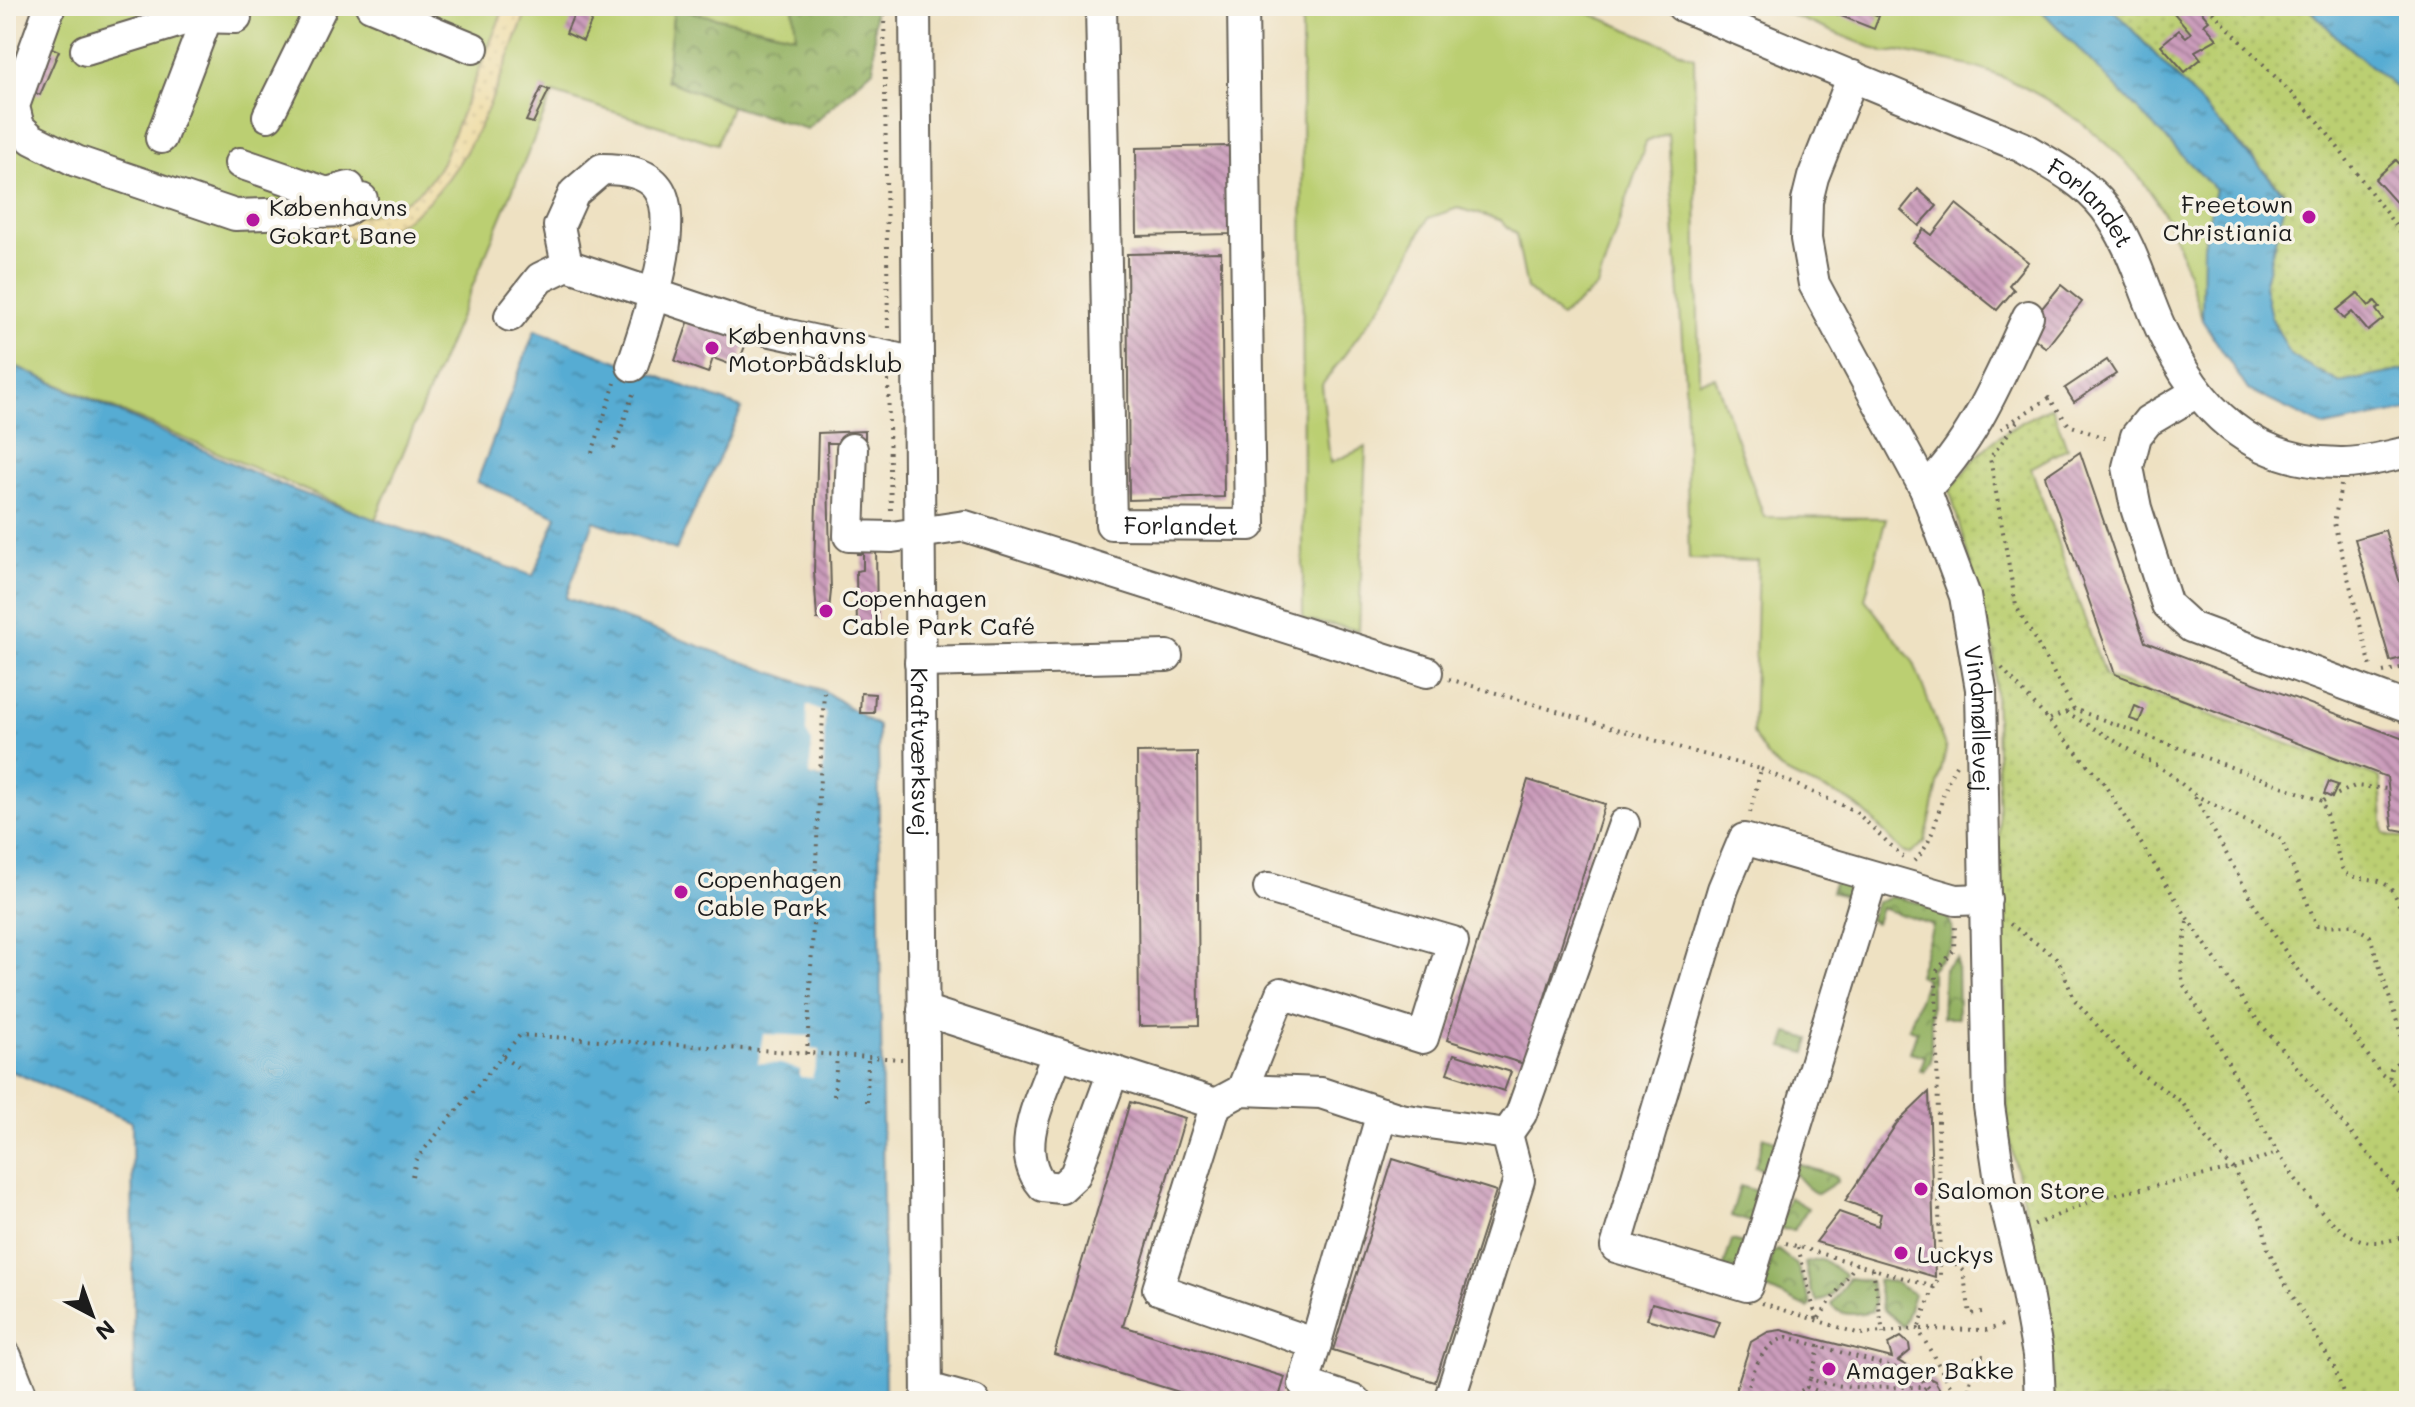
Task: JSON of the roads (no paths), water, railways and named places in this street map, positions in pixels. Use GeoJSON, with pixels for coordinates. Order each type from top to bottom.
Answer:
{"type":"FeatureCollection","features":[{"type":"Feature","properties":{"kind":"street"},"geometry":{"type":"LineString","coordinates":[[50,6],[14,106],[19,127],[32,139],[76,161],[235,215],[345,211],[356,193],[327,193],[248,165],[235,215]]}},
{"type":"Feature","properties":{"kind":"street"},"geometry":{"type":"LineString","coordinates":[[268,116],[322,6]]}},
{"type":"Feature","properties":{"kind":"street"},"geometry":{"type":"LineString","coordinates":[[371,6],[473,48]]}},
{"type":"Feature","properties":{"kind":"street","name":"Kraftværksvej"},"geometry":{"type":"LineString","coordinates":[[915,6],[927,1394]]}},
{"type":"Feature","properties":{"kind":"street","name":"Forlandet"},"geometry":{"type":"LineString","coordinates":[[1101,6],[1111,524],[1250,525],[1243,6]]}},
{"type":"Feature","properties":{"kind":"street","name":"Forlandet"},"geometry":{"type":"LineString","coordinates":[[1682,6],[2022,147],[2068,175],[2103,206],[2132,250],[2162,331],[2197,392],[2213,413],[2255,444],[2296,460],[2345,463],[2409,452]]}},
{"type":"Feature","properties":{"kind":"street"},"geometry":{"type":"LineString","coordinates":[[86,50],[194,17],[221,18],[161,138]]}},
{"type":"Feature","properties":{"kind":"street","name":"Vindmøllevej"},"geometry":{"type":"LineString","coordinates":[[1853,76],[1813,177],[1807,201],[1806,239],[1814,284],[1925,489],[1965,596],[1978,668],[1989,1106],[2000,1181],[2031,1315],[2040,1401]]}},
{"type":"Feature","properties":{"kind":"street"},"geometry":{"type":"LineString","coordinates":[[567,265],[559,226],[574,193],[602,169],[627,169],[657,185],[668,209],[657,294],[629,376]]}},
{"type":"Feature","properties":{"kind":"street"},"geometry":{"type":"LineString","coordinates":[[510,316],[540,278],[567,265],[753,327],[917,363]]}},
{"type":"Feature","properties":{"kind":"street"},"geometry":{"type":"LineString","coordinates":[[1925,489],[1950,465],[1993,389],[2028,316]]}},
{"type":"Feature","properties":{"kind":"street"},"geometry":{"type":"LineString","coordinates":[[2197,392],[2148,421],[2132,448],[2128,467],[2136,508],[2167,605],[2191,627],[2409,708]]}},
{"type":"Feature","properties":{"kind":"street"},"geometry":{"type":"LineString","coordinates":[[852,449],[849,536],[892,537],[965,526],[1427,672]]}},
{"type":"Feature","properties":{"kind":"street"},"geometry":{"type":"LineString","coordinates":[[920,662],[1167,656]]}},
{"type":"Feature","properties":{"kind":"street"},"geometry":{"type":"LineString","coordinates":[[1449,1401],[1519,1180],[1507,1134],[1521,1114],[1624,824]]}},
{"type":"Feature","properties":{"kind":"street"},"geometry":{"type":"LineString","coordinates":[[1872,878],[1747,1286],[1616,1247],[1723,889],[1744,839],[1956,900],[1986,899]]}},
{"type":"Feature","properties":{"kind":"street"},"geometry":{"type":"LineString","coordinates":[[1242,1090],[1281,993],[1423,1038],[1453,942],[1269,888]]}},
{"type":"Feature","properties":{"kind":"street"},"geometry":{"type":"LineString","coordinates":[[923,1010],[1216,1104]]}},
{"type":"Feature","properties":{"kind":"street"},"geometry":{"type":"LineString","coordinates":[[1057,1054],[1027,1145],[1031,1173],[1043,1186],[1061,1188],[1075,1175],[1113,1072]]}},
{"type":"Feature","properties":{"kind":"street"},"geometry":{"type":"LineString","coordinates":[[1316,1344],[1158,1289],[1216,1104],[1242,1090],[1321,1093],[1400,1119],[1507,1134]]}},
{"type":"Feature","properties":{"kind":"street"},"geometry":{"type":"LineString","coordinates":[[1355,1401],[1304,1384],[1382,1113]]}},
{"type":"Feature","properties":{"kind":"street"},"geometry":{"type":"LineString","coordinates":[[6,1356],[24,1401]]}},
{"type":"Feature","properties":{"kind":"street"},"geometry":{"type":"LineString","coordinates":[[927,1394],[974,1401]]}},
{"type":"Feature","properties":{"kind":"water"},"geometry":{"type":"Polygon","coordinates":[[[2037,6],[2110,6],[2286,195],[2264,286],[2271,317],[2291,356],[2340,383],[2409,369],[2409,410],[2325,427],[2248,390],[2202,320],[2203,245],[2215,189],[2037,6]]]}},
{"type":"Feature","properties":{"kind":"water"},"geometry":{"type":"Polygon","coordinates":[[[2307,6],[2409,6],[2409,99],[2340,40],[2307,6]]]}},
{"type":"Feature","properties":{"kind":"water"},"geometry":{"type":"Polygon","coordinates":[[[535,330],[742,408],[676,550],[594,521],[566,598],[824,691],[878,726],[885,1401],[134,1401],[132,1122],[6,1069],[6,362],[288,488],[533,576],[557,516],[477,482],[535,330]]]}},
{"type":"Feature","properties":{"kind":"place","name":"Freetown Christiania"},"geometry":{"type":"Point","coordinates":[2309,217]}},
{"type":"Feature","properties":{"kind":"place","name":"Københavns Gokart Bane"},"geometry":{"type":"Point","coordinates":[253,220]}},
{"type":"Feature","properties":{"kind":"place","name":"Københavns Motorbådsklub"},"geometry":{"type":"Point","coordinates":[712,348]}},
{"type":"Feature","properties":{"kind":"place","name":"Copenhagen Cable Park Café"},"geometry":{"type":"Point","coordinates":[826,611]}},
{"type":"Feature","properties":{"kind":"place","name":"Copenhagen Cable Park"},"geometry":{"type":"Point","coordinates":[681,892]}},
{"type":"Feature","properties":{"kind":"place","name":"Salomon Store"},"geometry":{"type":"Point","coordinates":[1921,1189]}},
{"type":"Feature","properties":{"kind":"place","name":"Luckys"},"geometry":{"type":"Point","coordinates":[1901,1253]}},
{"type":"Feature","properties":{"kind":"place","name":"Amager Bakke"},"geometry":{"type":"Point","coordinates":[1829,1369]}}]}
